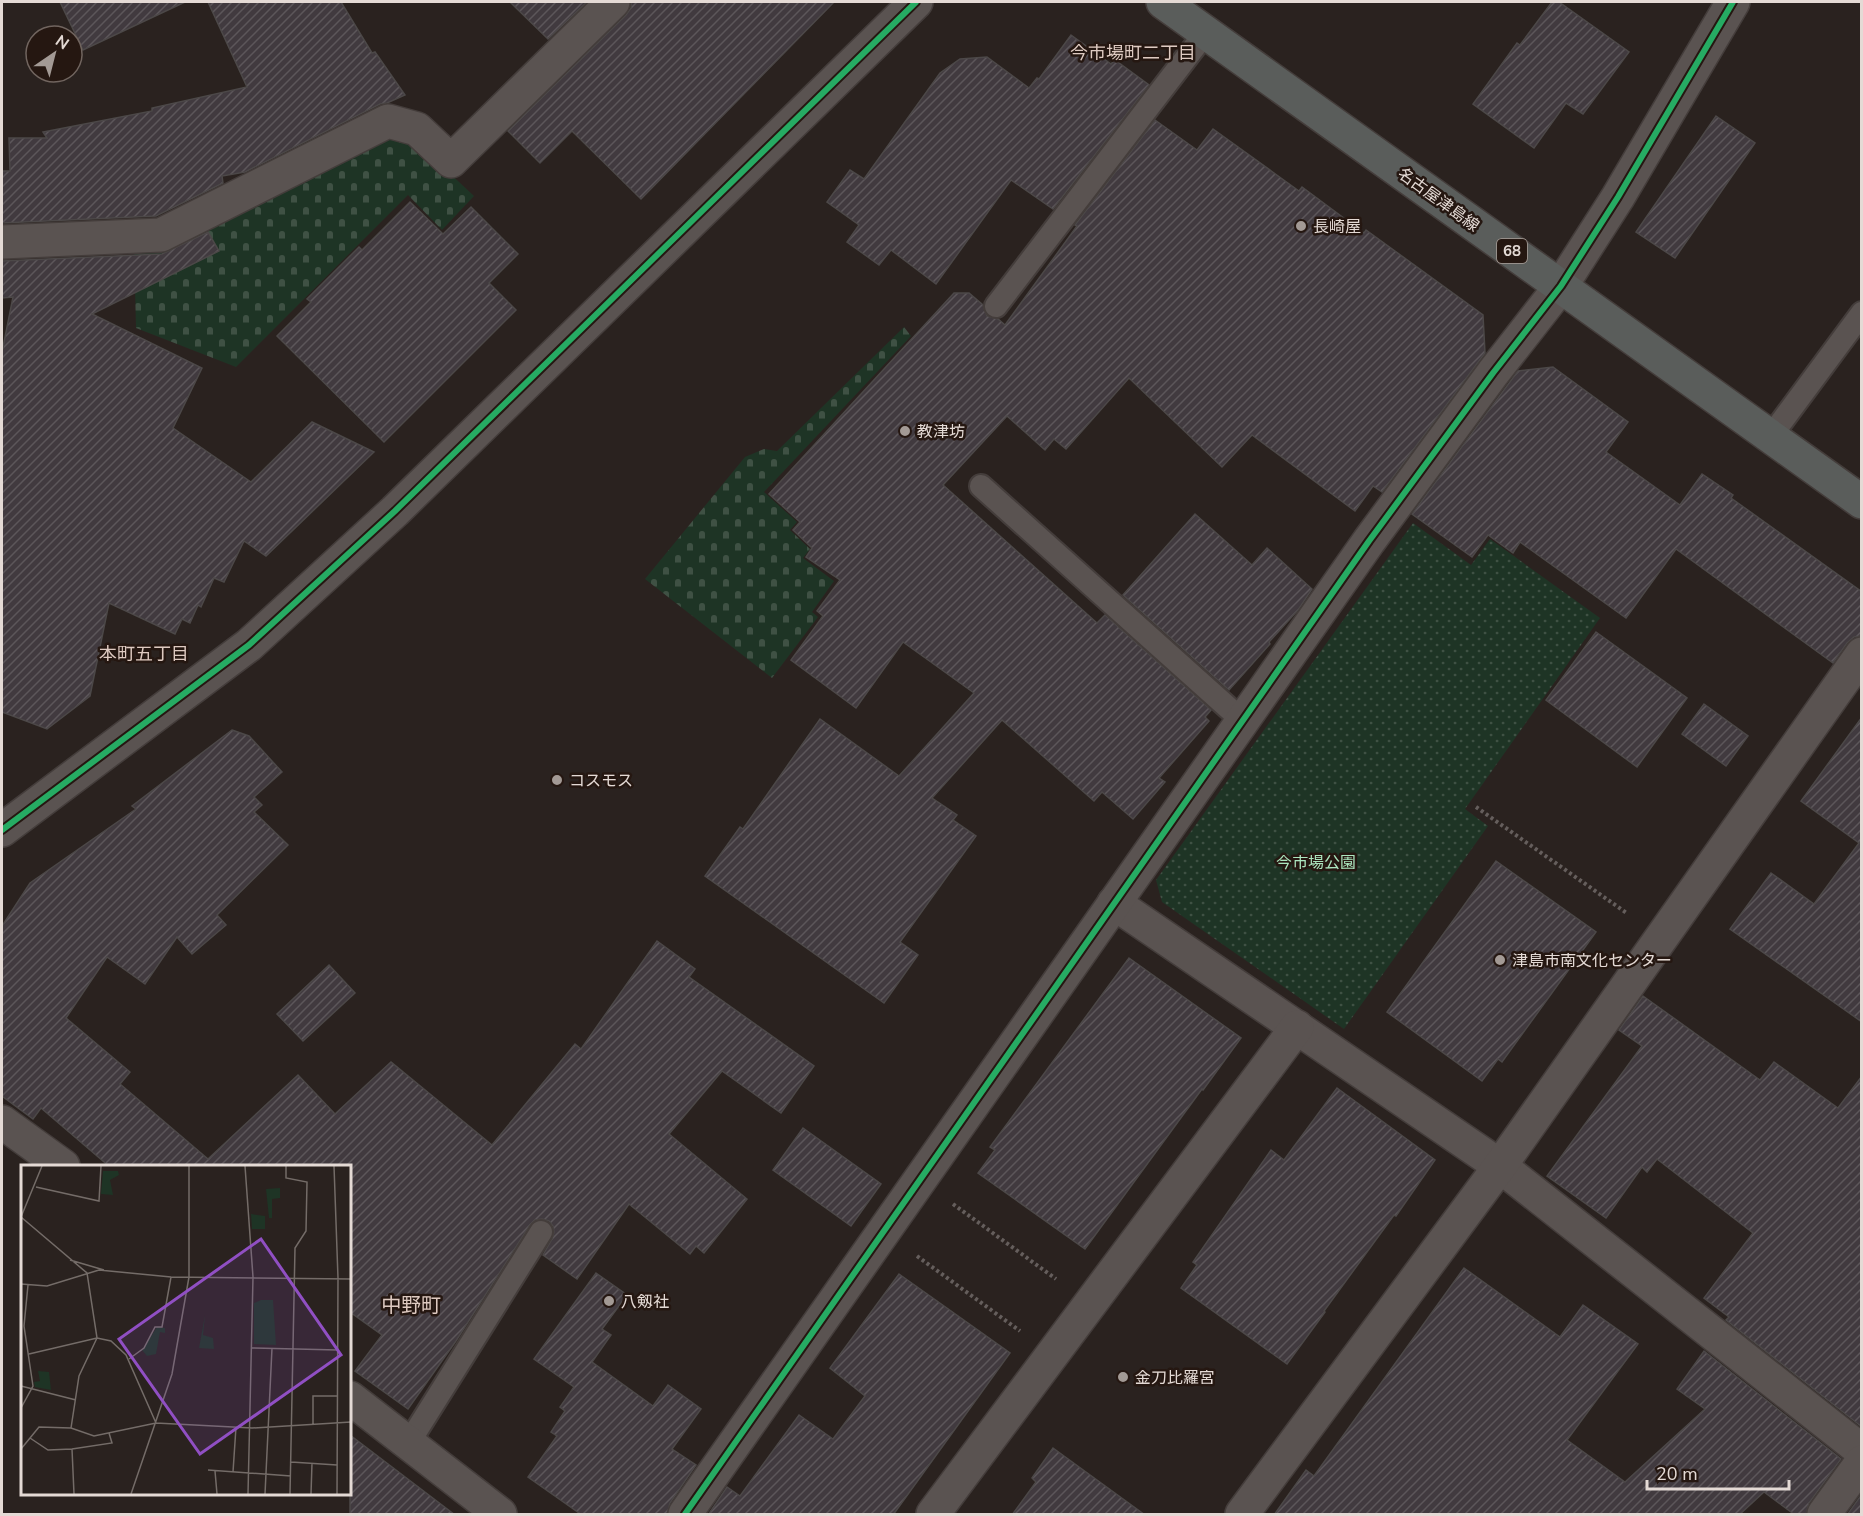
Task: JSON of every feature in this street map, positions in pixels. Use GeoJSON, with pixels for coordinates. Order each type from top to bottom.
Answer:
{"type":"FeatureCollection","features":[{"type":"Feature","properties":{"kind":"main road","name":"名古屋津島線"},"geometry":{"type":"LineString","coordinates":[[1163,2],[1862,502]]}},
{"type":"Feature","properties":{"kind":"street"},"geometry":{"type":"LineString","coordinates":[[2,242],[161,235],[388,122],[417,129],[451,161],[613,2]]}},
{"type":"Feature","properties":{"kind":"street"},"geometry":{"type":"LineString","coordinates":[[2,830],[249,645],[395,511],[916,2]]}},
{"type":"Feature","properties":{"kind":"street"},"geometry":{"type":"LineString","coordinates":[[685,1515],[1113,903],[1417,476],[1561,286],[1618,197],[1733,2]]}},
{"type":"Feature","properties":{"kind":"street"},"geometry":{"type":"LineString","coordinates":[[1242,1515],[1500,1166],[1862,654]]}},
{"type":"Feature","properties":{"kind":"street"},"geometry":{"type":"LineString","coordinates":[[1113,903],[1500,1166],[1862,1451]]}},
{"type":"Feature","properties":{"kind":"street"},"geometry":{"type":"LineString","coordinates":[[933,1515],[1297,1028]]}},
{"type":"Feature","properties":{"kind":"street"},"geometry":{"type":"LineString","coordinates":[[2,1122],[60,1165]]}},
{"type":"Feature","properties":{"kind":"street"},"geometry":{"type":"LineString","coordinates":[[351,1399],[491,1512]]}},
{"type":"Feature","properties":{"kind":"street"},"geometry":{"type":"LineString","coordinates":[[1824,1515],[1862,1462]]}},
{"type":"Feature","properties":{"kind":"lane"},"geometry":{"type":"LineString","coordinates":[[996,306],[1206,32]]}},
{"type":"Feature","properties":{"kind":"lane"},"geometry":{"type":"LineString","coordinates":[[1771,436],[1862,314]]}},
{"type":"Feature","properties":{"kind":"lane"},"geometry":{"type":"LineString","coordinates":[[981,486],[1243,721]]}},
{"type":"Feature","properties":{"kind":"lane"},"geometry":{"type":"LineString","coordinates":[[408,1444],[541,1232]]}},
{"type":"Feature","properties":{"kind":"path"},"geometry":{"type":"LineString","coordinates":[[1476,807],[1661,937]]}},
{"type":"Feature","properties":{"kind":"path"},"geometry":{"type":"LineString","coordinates":[[919,1180],[1090,1304]]}},
{"type":"Feature","properties":{"kind":"path"},"geometry":{"type":"LineString","coordinates":[[883,1232],[1052,1354]]}},
{"type":"Feature","properties":{"kind":"green space"},"geometry":{"type":"Polygon","coordinates":[[[390,133],[427,152],[474,196],[442,230],[408,195],[236,367],[136,328],[134,244],[390,133]]]}},
{"type":"Feature","properties":{"kind":"green space"},"geometry":{"type":"Polygon","coordinates":[[[904,327],[911,336],[764,492],[797,522],[790,530],[810,549],[803,558],[834,581],[812,612],[818,617],[772,678],[645,579],[745,457],[764,449],[777,451],[904,327]]]}},
{"type":"Feature","properties":{"kind":"green space","name":"今市場公園"},"geometry":{"type":"Polygon","coordinates":[[[1413,523],[1471,565],[1490,539],[1600,618],[1465,809],[1488,826],[1344,1029],[1162,902],[1156,880],[1413,523]]]}},
{"type":"Feature","properties":{"kind":"building"},"geometry":{"type":"Polygon","coordinates":[[[60,2],[185,2],[84,50],[84,24],[71,24],[60,2]]]}},
{"type":"Feature","properties":{"kind":"building"},"geometry":{"type":"Polygon","coordinates":[[[208,2],[341,2],[372,53],[375,52],[405,95],[380,104],[245,172],[222,176],[223,183],[156,216],[2,223],[2,171],[10,171],[9,138],[47,138],[43,132],[152,111],[152,108],[247,87],[208,2]]]}},
{"type":"Feature","properties":{"kind":"building"},"geometry":{"type":"Polygon","coordinates":[[[510,2],[587,2],[548,39],[510,2]]]}},
{"type":"Feature","properties":{"kind":"building"},"geometry":{"type":"Polygon","coordinates":[[[631,2],[834,2],[641,199],[572,131],[540,163],[508,131],[626,15],[631,8],[631,2]]]}},
{"type":"Feature","properties":{"kind":"building"},"geometry":{"type":"Polygon","coordinates":[[[1552,2],[1559,2],[1629,52],[1583,114],[1566,103],[1534,148],[1473,104],[1517,43],[1520,45],[1552,2]]]}},
{"type":"Feature","properties":{"kind":"building"},"geometry":{"type":"Polygon","coordinates":[[[1071,35],[1111,64],[1115,60],[1149,85],[1053,209],[1011,180],[936,284],[891,250],[879,265],[847,242],[859,225],[827,202],[850,170],[864,179],[940,73],[960,59],[987,57],[1029,88],[1037,78],[1039,79],[1071,35]]]}},
{"type":"Feature","properties":{"kind":"building"},"geometry":{"type":"Polygon","coordinates":[[[1716,116],[1755,143],[1675,258],[1636,232],[1716,116]]]}},
{"type":"Feature","properties":{"kind":"building"},"geometry":{"type":"Polygon","coordinates":[[[1155,120],[1197,150],[1213,129],[1299,191],[1302,187],[1364,233],[1366,230],[1483,315],[1485,353],[1382,492],[1373,486],[1355,511],[1252,435],[1222,467],[1129,378],[1066,449],[1054,439],[1045,450],[1007,416],[943,485],[1097,623],[1105,615],[1211,710],[1205,717],[1209,721],[1159,778],[1165,782],[1133,819],[1102,792],[1094,801],[1002,720],[932,798],[957,815],[953,820],[976,836],[900,942],[918,955],[884,1003],[705,876],[740,827],[743,829],[820,719],[899,776],[974,693],[903,642],[856,708],[791,660],[823,616],[817,611],[840,580],[806,557],[812,548],[793,530],[800,522],[769,494],[954,293],[969,293],[983,305],[987,316],[998,319],[1005,325],[1077,226],[1075,225],[1155,120]]]}},
{"type":"Feature","properties":{"kind":"building"},"geometry":{"type":"Polygon","coordinates":[[[410,202],[443,234],[471,207],[518,254],[489,283],[516,310],[384,442],[277,336],[311,302],[307,299],[359,247],[362,250],[410,202]]]}},
{"type":"Feature","properties":{"kind":"building"},"geometry":{"type":"Polygon","coordinates":[[[208,232],[219,251],[92,314],[202,368],[173,428],[251,482],[312,422],[374,452],[266,556],[244,541],[224,582],[214,578],[201,607],[198,605],[190,623],[182,619],[175,634],[109,603],[90,696],[47,729],[2,712],[2,352],[13,297],[2,298],[2,261],[162,254],[208,232]]]}},
{"type":"Feature","properties":{"kind":"building"},"geometry":{"type":"Polygon","coordinates":[[[1553,367],[1628,422],[1606,452],[1680,505],[1702,474],[1733,495],[1731,498],[1862,592],[1862,636],[1854,637],[1847,643],[1833,663],[1676,549],[1626,618],[1520,542],[1513,553],[1488,535],[1472,557],[1412,514],[1518,371],[1553,367]]]}},
{"type":"Feature","properties":{"kind":"building"},"geometry":{"type":"Polygon","coordinates":[[[1195,514],[1252,565],[1267,548],[1312,589],[1298,610],[1229,690],[1123,595],[1195,514]]]}},
{"type":"Feature","properties":{"kind":"building"},"geometry":{"type":"Polygon","coordinates":[[[1596,632],[1687,698],[1637,767],[1546,700],[1596,632]]]}},
{"type":"Feature","properties":{"kind":"building"},"geometry":{"type":"Polygon","coordinates":[[[1704,704],[1748,736],[1726,766],[1682,734],[1704,704]]]}},
{"type":"Feature","properties":{"kind":"building"},"geometry":{"type":"Polygon","coordinates":[[[1862,717],[1862,1022],[1730,929],[1771,873],[1814,904],[1859,843],[1801,801],[1862,717]]]}},
{"type":"Feature","properties":{"kind":"building"},"geometry":{"type":"Polygon","coordinates":[[[232,730],[249,736],[282,772],[254,797],[262,805],[254,812],[288,845],[217,915],[226,925],[192,954],[177,937],[145,984],[107,957],[66,1018],[130,1072],[120,1084],[208,1159],[298,1075],[335,1114],[391,1062],[492,1145],[575,1044],[581,1049],[657,941],[695,969],[689,977],[814,1066],[781,1113],[722,1071],[669,1134],[747,1199],[704,1253],[696,1246],[690,1254],[629,1204],[577,1279],[543,1255],[552,1239],[553,1226],[549,1221],[535,1220],[456,1341],[408,1409],[355,1371],[382,1335],[351,1313],[351,1165],[108,1165],[41,1108],[33,1119],[2,1096],[2,926],[30,883],[136,809],[132,806],[232,730]]]}},
{"type":"Feature","properties":{"kind":"building"},"geometry":{"type":"Polygon","coordinates":[[[1496,861],[1596,932],[1502,1062],[1498,1059],[1482,1081],[1387,1012],[1496,861]]]}},
{"type":"Feature","properties":{"kind":"building"},"geometry":{"type":"Polygon","coordinates":[[[1129,958],[1241,1038],[1085,1249],[978,1173],[995,1150],[990,1147],[1129,958]]]}},
{"type":"Feature","properties":{"kind":"building"},"geometry":{"type":"Polygon","coordinates":[[[329,965],[355,993],[303,1041],[277,1014],[329,965]]]}},
{"type":"Feature","properties":{"kind":"building"},"geometry":{"type":"Polygon","coordinates":[[[1643,996],[1760,1080],[1774,1062],[1838,1108],[1862,1076],[1862,1427],[1726,1320],[1729,1317],[1704,1298],[1753,1233],[1657,1159],[1647,1172],[1642,1167],[1606,1218],[1547,1176],[1642,1046],[1619,1030],[1643,996]]]}},
{"type":"Feature","properties":{"kind":"building"},"geometry":{"type":"Polygon","coordinates":[[[1337,1088],[1435,1160],[1287,1364],[1181,1288],[1197,1265],[1193,1262],[1271,1150],[1284,1160],[1337,1088]]]}},
{"type":"Feature","properties":{"kind":"building"},"geometry":{"type":"Polygon","coordinates":[[[803,1128],[881,1184],[851,1226],[773,1170],[803,1128]]]}},
{"type":"Feature","properties":{"kind":"building"},"geometry":{"type":"Polygon","coordinates":[[[1464,1268],[1560,1337],[1583,1305],[1638,1344],[1567,1440],[1625,1482],[1705,1409],[1677,1389],[1704,1351],[1841,1459],[1809,1503],[1806,1515],[1795,1515],[1764,1492],[1739,1515],[1274,1515],[1306,1470],[1314,1476],[1464,1268]]]}},
{"type":"Feature","properties":{"kind":"building"},"geometry":{"type":"Polygon","coordinates":[[[596,1273],[627,1295],[602,1329],[611,1335],[592,1362],[653,1406],[668,1385],[701,1409],[672,1449],[696,1465],[670,1503],[667,1515],[582,1515],[528,1477],[557,1436],[551,1432],[565,1411],[560,1407],[574,1387],[534,1359],[596,1273]]]}},
{"type":"Feature","properties":{"kind":"building"},"geometry":{"type":"Polygon","coordinates":[[[899,1274],[1010,1353],[893,1515],[708,1515],[727,1487],[740,1496],[799,1415],[833,1439],[865,1396],[830,1368],[899,1274]]]}},
{"type":"Feature","properties":{"kind":"building"},"geometry":{"type":"Polygon","coordinates":[[[351,1436],[455,1515],[350,1515],[351,1436]]]}},
{"type":"Feature","properties":{"kind":"building"},"geometry":{"type":"Polygon","coordinates":[[[1053,1448],[1145,1515],[1012,1515],[1036,1482],[1032,1478],[1053,1448]]]}},
{"type":"Feature","properties":{"kind":"building"},"geometry":{"type":"Polygon","coordinates":[[[1862,1494],[1862,1515],[1847,1515],[1862,1494]]]}},
{"type":"Feature","properties":{"kind":"cycle path"},"geometry":{"type":"LineString","coordinates":[[2,830],[249,645],[395,511],[916,2]]}},
{"type":"Feature","properties":{"kind":"cycle path"},"geometry":{"type":"LineString","coordinates":[[685,1514],[1369,541],[1493,373],[1561,286],[1618,197],[1733,2]]}},
{"type":"Feature","properties":{"kind":"place","name":"長崎屋"},"geometry":{"type":"Point","coordinates":[1301,226]}},
{"type":"Feature","properties":{"kind":"place","name":"教津坊"},"geometry":{"type":"Point","coordinates":[905,431]}},
{"type":"Feature","properties":{"kind":"place","name":"コスモス"},"geometry":{"type":"Point","coordinates":[557,780]}},
{"type":"Feature","properties":{"kind":"place","name":"津島市南文化センター"},"geometry":{"type":"Point","coordinates":[1500,960]}},
{"type":"Feature","properties":{"kind":"place","name":"八剱社"},"geometry":{"type":"Point","coordinates":[609,1301]}},
{"type":"Feature","properties":{"kind":"place","name":"金刀比羅宮"},"geometry":{"type":"Point","coordinates":[1123,1377]}},
{"type":"Feature","properties":{"kind":"district","name":"今市場町二丁目"},"geometry":{"type":"Point","coordinates":[1133,53]}},
{"type":"Feature","properties":{"kind":"district","name":"本町五丁目"},"geometry":{"type":"Point","coordinates":[144,654]}},
{"type":"Feature","properties":{"kind":"district","name":"中野町"},"geometry":{"type":"Point","coordinates":[411,1305]}}]}
